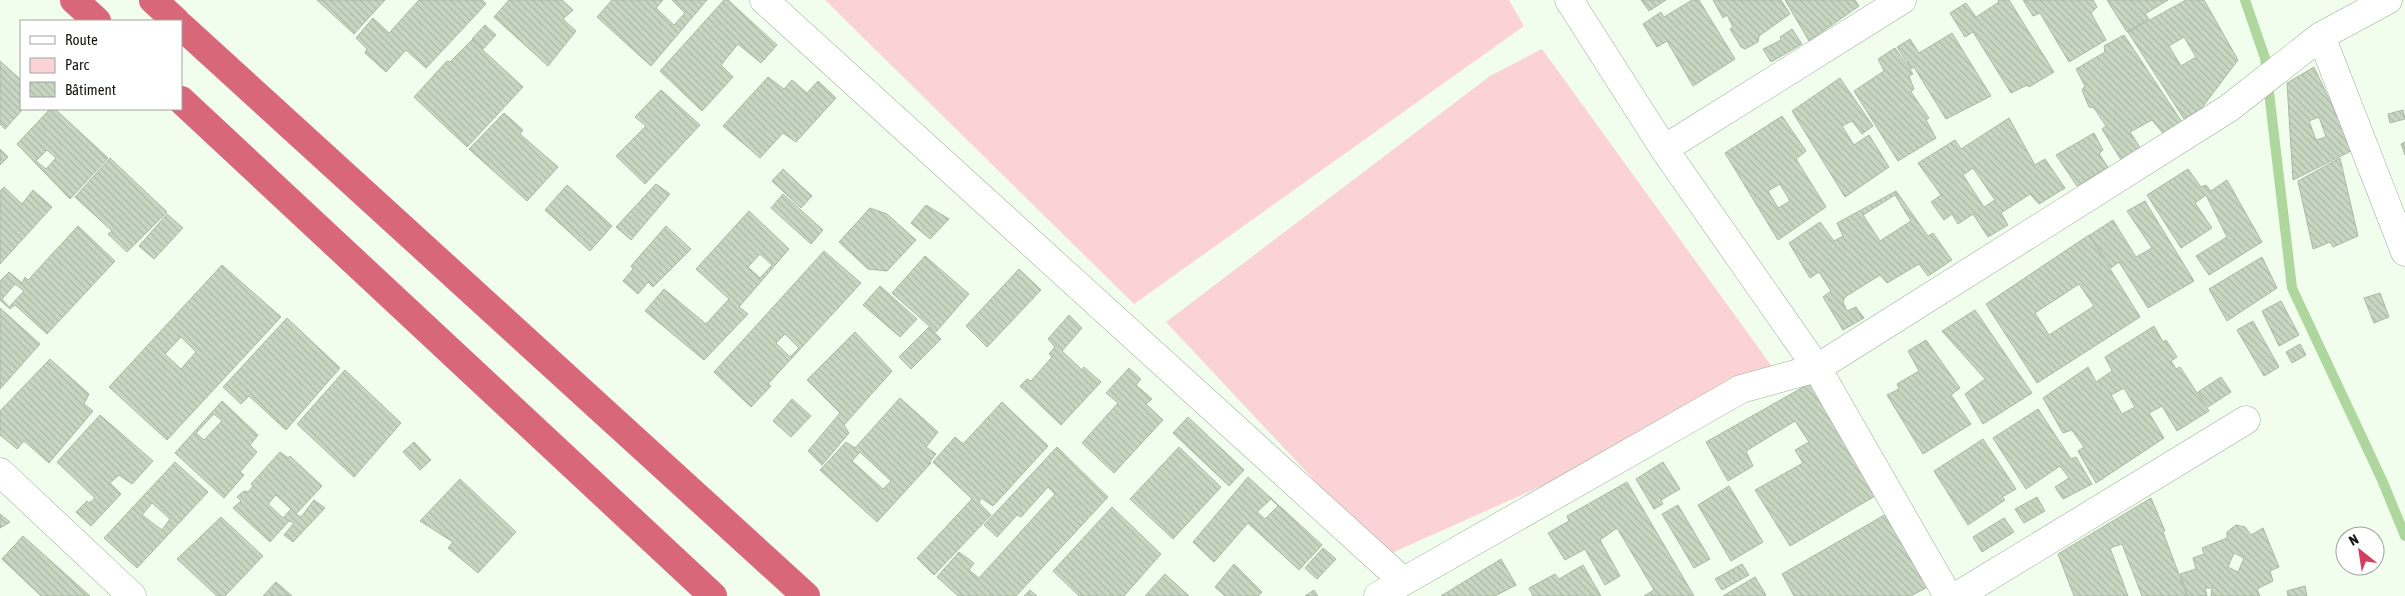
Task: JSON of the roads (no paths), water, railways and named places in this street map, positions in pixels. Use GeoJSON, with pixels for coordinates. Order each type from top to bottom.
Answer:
{"type":"FeatureCollection","features":[{"type":"Feature","properties":{"kind":"highway"},"geometry":{"type":"LineString","coordinates":[[74,0],[96,20]]}},
{"type":"Feature","properties":{"kind":"highway"},"geometry":{"type":"LineString","coordinates":[[153,0],[175,20]]}},
{"type":"Feature","properties":{"kind":"highway"},"geometry":{"type":"LineString","coordinates":[[182,27],[806,596]]}},
{"type":"Feature","properties":{"kind":"highway"},"geometry":{"type":"LineString","coordinates":[[182,101],[713,596]]}},
{"type":"Feature","properties":{"kind":"street"},"geometry":{"type":"LineString","coordinates":[[764,0],[1402,581]]}},
{"type":"Feature","properties":{"kind":"street"},"geometry":{"type":"LineString","coordinates":[[1569,0],[1664,149],[1817,368],[1948,596]]}},
{"type":"Feature","properties":{"kind":"street"},"geometry":{"type":"LineString","coordinates":[[1664,149],[1902,0]]}},
{"type":"Feature","properties":{"kind":"street"},"geometry":{"type":"LineString","coordinates":[[1378,596],[1741,389],[1817,368],[2229,108],[2321,36],[2388,0]]}},
{"type":"Feature","properties":{"kind":"street"},"geometry":{"type":"LineString","coordinates":[[2321,36],[2405,252]]}},
{"type":"Feature","properties":{"kind":"street"},"geometry":{"type":"LineString","coordinates":[[1957,596],[2246,420]]}},
{"type":"Feature","properties":{"kind":"street"},"geometry":{"type":"LineString","coordinates":[[0,472],[132,596]]}},
{"type":"Feature","properties":{"kind":"waterway"},"geometry":{"type":"LineString","coordinates":[[2245,0],[2265,58],[2292,288],[2382,480],[2405,536]]}}]}
